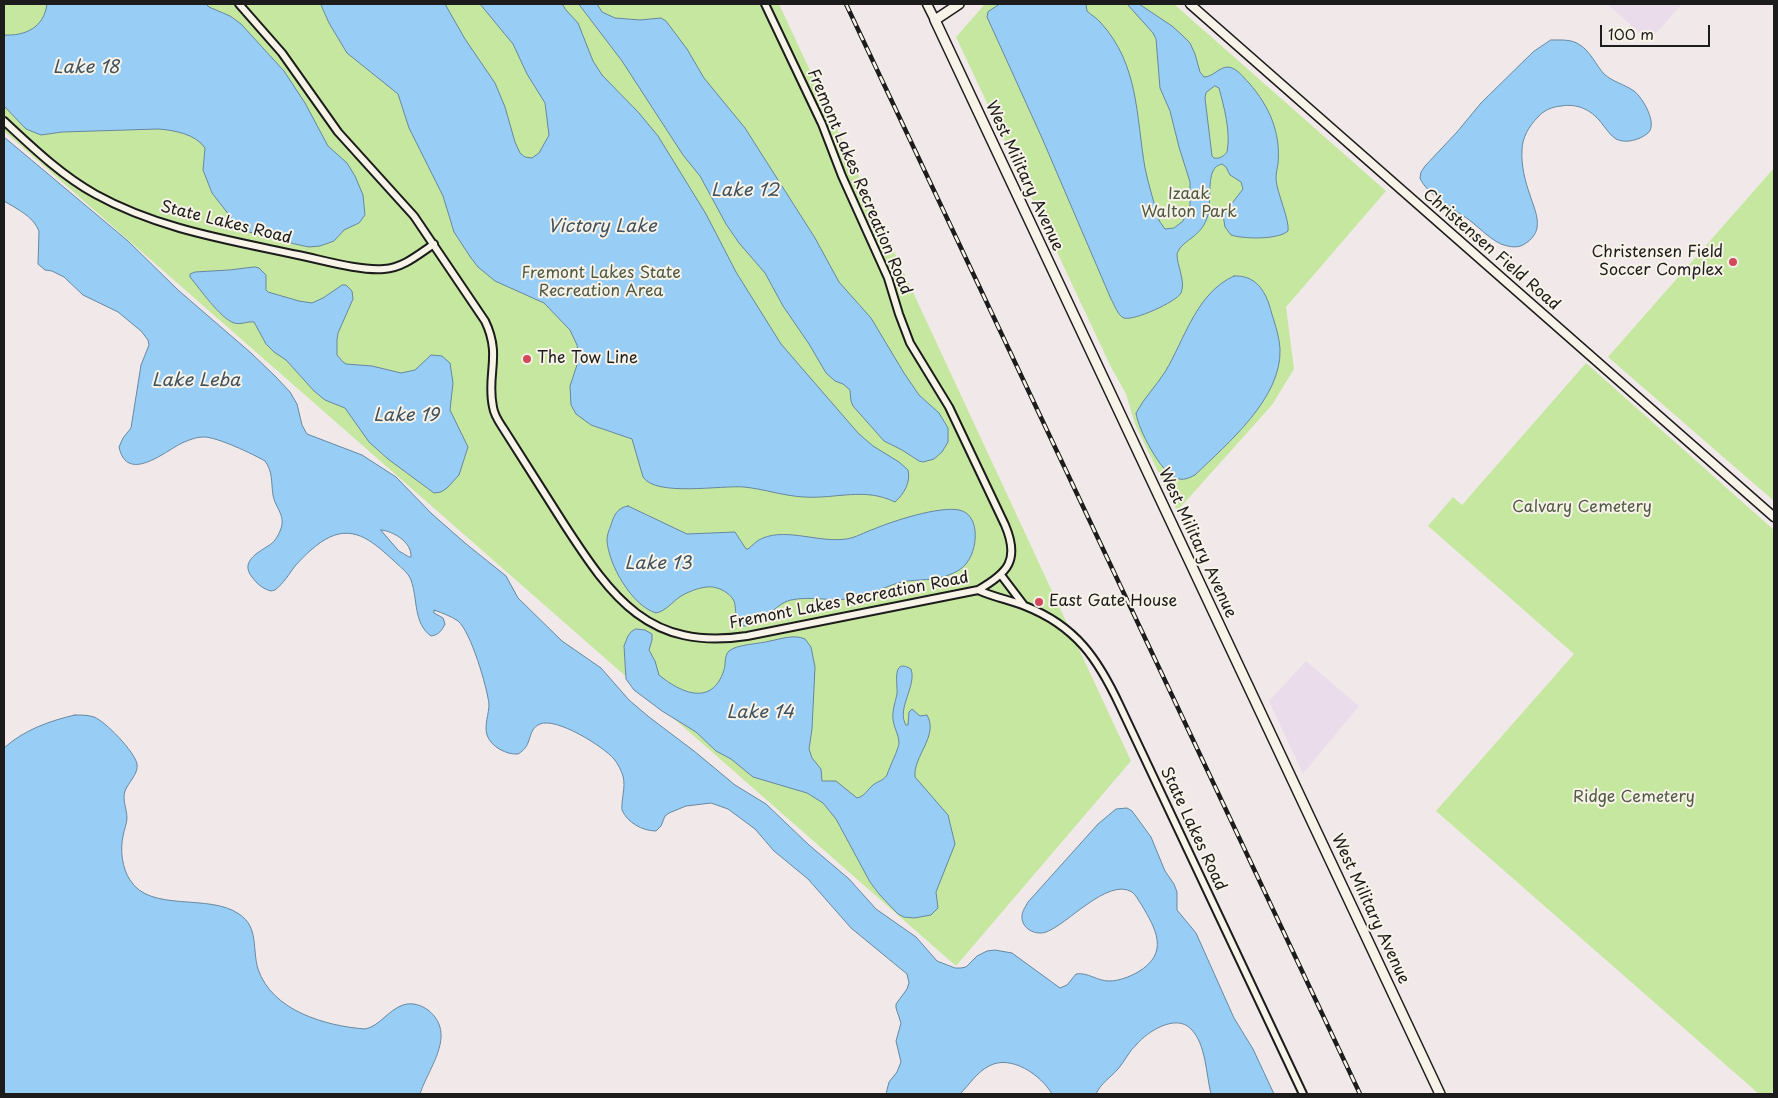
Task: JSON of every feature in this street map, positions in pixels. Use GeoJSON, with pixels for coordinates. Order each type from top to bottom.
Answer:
{"type":"FeatureCollection","features":[{"type":"Feature","properties":{"kind":"main road"},"geometry":{"type":"LineString","coordinates":[[935,20],[959,4]]}},
{"type":"Feature","properties":{"kind":"main road","name":"West Military Avenue"},"geometry":{"type":"LineString","coordinates":[[935,20],[1440,1094]]}},
{"type":"Feature","properties":{"kind":"street","name":"Fremont Lakes Recreation Road"},"geometry":{"type":"LineString","coordinates":[[239,4],[282,53],[338,132],[398,196],[434,244],[484,321],[490,334],[494,356],[492,402],[498,421],[595,571],[619,600],[657,626],[699,638],[724,639],[978,590],[1001,575],[1008,567],[1012,558],[1010,536],[949,408],[910,343],[898,314],[888,278],[842,176],[816,111],[765,4]]}},
{"type":"Feature","properties":{"kind":"street","name":"West Military Avenue"},"geometry":{"type":"LineString","coordinates":[[927,4],[935,20]]}},
{"type":"Feature","properties":{"kind":"street","name":"Christensen Field Road"},"geometry":{"type":"LineString","coordinates":[[1190,4],[1774,516]]}},
{"type":"Feature","properties":{"kind":"street","name":"State Lakes Road"},"geometry":{"type":"LineString","coordinates":[[4,121],[44,158],[84,188],[129,210],[179,229],[332,262],[380,269],[400,265],[434,244]]}},
{"type":"Feature","properties":{"kind":"street","name":"State Lakes Road"},"geometry":{"type":"LineString","coordinates":[[1001,575],[1024,605]]}},
{"type":"Feature","properties":{"kind":"street","name":"State Lakes Road"},"geometry":{"type":"LineString","coordinates":[[978,590],[1024,605],[1048,618],[1070,633],[1088,649],[1104,673],[1303,1094]]}},
{"type":"Feature","properties":{"kind":"shaded area"},"geometry":{"type":"Polygon","coordinates":[[[1607,4],[1682,4],[1649,41],[1607,4]]]}},
{"type":"Feature","properties":{"kind":"shaded area"},"geometry":{"type":"Polygon","coordinates":[[[1306,661],[1359,706],[1303,774],[1269,701],[1306,661]]]}},
{"type":"Feature","properties":{"kind":"green space","name":"Fremont Lakes State Recreation Area"},"geometry":{"type":"Polygon","coordinates":[[[4,4],[779,4],[1131,761],[956,966],[4,131],[4,4]]]}},
{"type":"Feature","properties":{"kind":"green space","name":"Izaak Walton Park"},"geometry":{"type":"Polygon","coordinates":[[[985,4],[1174,4],[1386,191],[1286,307],[1294,369],[1272,405],[1177,511],[1135,424],[1126,394],[1110,365],[956,37],[985,4]]]}},
{"type":"Feature","properties":{"kind":"green space","name":"Christensen Field Soccer Complex"},"geometry":{"type":"Polygon","coordinates":[[[1774,168],[1774,501],[1608,357],[1774,168]]]}},
{"type":"Feature","properties":{"kind":"green space","name":"Ridge Cemetery"},"geometry":{"type":"Polygon","coordinates":[[[1586,363],[1774,530],[1774,1090],[1771,1094],[1759,1094],[1436,811],[1574,654],[1428,526],[1453,497],[1462,505],[1586,363]]]}},
{"type":"Feature","properties":{"kind":"water","name":"Lake 18"},"geometry":{"type":"Polygon","coordinates":[[[47,4],[206,4],[230,16],[241,24],[284,71],[305,103],[328,146],[347,163],[363,195],[365,215],[359,223],[344,230],[334,241],[320,246],[309,247],[295,244],[249,232],[236,224],[212,193],[203,170],[205,148],[190,136],[158,129],[62,132],[41,135],[26,129],[4,106],[4,35],[26,32],[38,25],[47,4]]]}},
{"type":"Feature","properties":{"kind":"water","name":"Victory Lake"},"geometry":{"type":"Polygon","coordinates":[[[321,4],[445,4],[465,39],[495,83],[520,153],[525,157],[532,158],[539,153],[549,135],[545,103],[527,74],[513,44],[480,4],[562,4],[578,23],[593,61],[602,75],[639,113],[658,136],[706,214],[736,272],[781,344],[858,433],[873,446],[899,462],[908,470],[908,483],[904,492],[895,502],[872,495],[861,494],[804,497],[744,487],[690,489],[661,487],[650,483],[643,477],[632,439],[591,425],[576,414],[571,405],[570,386],[579,359],[577,345],[570,330],[544,303],[495,281],[478,267],[471,258],[454,232],[443,196],[409,128],[398,94],[347,53],[329,23],[321,4]]]}},
{"type":"Feature","properties":{"kind":"water","name":"Lake 12"},"geometry":{"type":"Polygon","coordinates":[[[579,4],[597,4],[602,12],[615,18],[640,20],[661,18],[666,21],[687,49],[704,78],[745,128],[815,238],[839,282],[871,318],[919,395],[939,413],[948,428],[948,442],[942,452],[934,459],[923,462],[919,461],[884,441],[853,406],[850,390],[826,373],[783,306],[765,273],[739,243],[726,224],[700,176],[683,155],[622,61],[579,4]]]}},
{"type":"Feature","properties":{"kind":"water"},"geometry":{"type":"Polygon","coordinates":[[[1000,4],[1086,4],[1087,11],[1099,21],[1123,56],[1134,92],[1146,174],[1157,216],[1165,229],[1174,228],[1183,221],[1190,205],[1190,182],[1170,111],[1160,88],[1156,39],[1153,33],[1127,4],[1139,4],[1182,35],[1190,43],[1200,72],[1204,77],[1225,67],[1237,71],[1256,92],[1272,120],[1278,141],[1276,179],[1288,231],[1277,236],[1260,238],[1231,235],[1225,227],[1223,215],[1243,189],[1241,182],[1230,175],[1226,167],[1222,164],[1218,166],[1211,175],[1209,210],[1205,223],[1183,245],[1177,254],[1182,279],[1181,293],[1163,306],[1145,314],[1129,318],[1122,317],[1111,299],[1042,138],[987,17],[988,12],[1000,4]],[[1215,86],[1206,93],[1205,98],[1212,156],[1214,158],[1222,157],[1227,152],[1228,144],[1226,120],[1219,88],[1215,86]]]}},
{"type":"Feature","properties":{"kind":"water"},"geometry":{"type":"Polygon","coordinates":[[[1551,40],[1566,40],[1577,43],[1587,51],[1604,74],[1638,94],[1648,111],[1651,129],[1641,138],[1624,141],[1614,138],[1595,116],[1580,107],[1558,106],[1543,112],[1529,128],[1523,141],[1522,150],[1525,179],[1536,215],[1536,230],[1531,239],[1523,245],[1517,247],[1507,246],[1492,238],[1433,195],[1423,184],[1420,178],[1421,172],[1481,103],[1533,52],[1551,40]]]}},
{"type":"Feature","properties":{"kind":"water","name":"Lake Leba"},"geometry":{"type":"Polygon","coordinates":[[[4,137],[128,241],[178,290],[275,376],[290,392],[297,404],[302,425],[307,434],[362,455],[396,477],[432,514],[506,576],[518,598],[562,641],[601,668],[629,700],[649,717],[735,785],[766,804],[809,845],[849,879],[876,909],[916,937],[937,961],[955,968],[961,968],[966,967],[977,956],[987,951],[995,950],[1012,953],[1060,988],[1067,985],[1076,974],[1085,974],[1105,981],[1113,981],[1131,976],[1148,965],[1157,949],[1157,940],[1151,922],[1132,892],[1122,889],[1100,896],[1055,928],[1046,932],[1033,932],[1026,927],[1022,920],[1023,912],[1028,902],[1098,824],[1116,809],[1127,808],[1132,811],[1151,837],[1165,871],[1177,892],[1177,910],[1196,933],[1234,1018],[1253,1049],[1274,1094],[1211,1094],[1200,1043],[1191,1029],[1178,1023],[1162,1026],[1142,1039],[1096,1094],[1052,1094],[1041,1080],[1025,1068],[1007,1063],[998,1063],[989,1066],[977,1075],[960,1094],[886,1094],[889,1082],[897,1072],[901,1062],[896,1041],[901,1023],[896,1004],[907,989],[909,983],[907,974],[851,928],[808,879],[774,851],[755,829],[728,809],[711,803],[686,806],[669,813],[656,831],[651,831],[640,828],[624,814],[622,802],[624,780],[615,761],[600,747],[579,734],[557,725],[540,724],[533,730],[526,746],[518,754],[504,752],[496,747],[489,739],[486,731],[489,704],[485,685],[478,660],[463,627],[455,619],[434,610],[434,613],[443,618],[445,624],[436,635],[431,636],[425,631],[419,618],[413,587],[408,574],[379,548],[364,538],[348,533],[330,537],[307,554],[275,590],[268,590],[258,584],[249,572],[249,562],[251,558],[274,541],[282,526],[281,516],[274,500],[271,473],[268,465],[265,461],[244,450],[204,437],[182,443],[147,462],[130,463],[123,458],[119,447],[131,428],[141,365],[149,345],[148,340],[141,331],[118,312],[83,295],[64,277],[45,270],[38,264],[39,231],[33,221],[24,213],[4,201],[4,137]],[[381,530],[399,551],[411,557],[405,542],[396,535],[381,530]]]}},
{"type":"Feature","properties":{"kind":"water","name":"Lake 19"},"geometry":{"type":"Polygon","coordinates":[[[259,268],[266,275],[266,290],[268,292],[299,301],[312,303],[342,285],[346,285],[352,291],[353,299],[338,333],[337,340],[337,355],[346,364],[372,366],[401,373],[415,370],[431,355],[442,356],[450,363],[453,383],[450,410],[468,447],[459,475],[447,488],[441,492],[434,493],[388,459],[369,442],[345,408],[325,400],[314,391],[286,360],[266,344],[254,322],[234,323],[228,320],[190,277],[190,274],[195,272],[259,268]]]}},
{"type":"Feature","properties":{"kind":"water"},"geometry":{"type":"Polygon","coordinates":[[[1234,276],[1241,276],[1252,280],[1260,287],[1267,298],[1276,326],[1280,349],[1278,367],[1272,385],[1263,402],[1237,434],[1195,475],[1186,479],[1179,479],[1164,468],[1151,450],[1136,413],[1165,372],[1201,305],[1221,284],[1234,276]]]}},
{"type":"Feature","properties":{"kind":"water","name":"Lake 13"},"geometry":{"type":"Polygon","coordinates":[[[628,506],[687,534],[735,532],[746,549],[757,541],[772,535],[782,534],[836,540],[849,538],[904,518],[950,509],[966,513],[971,518],[974,524],[975,540],[974,548],[966,564],[943,577],[898,583],[854,598],[805,598],[791,600],[779,606],[759,622],[746,626],[737,620],[734,601],[731,597],[722,590],[713,587],[703,587],[689,592],[656,613],[638,602],[623,583],[608,550],[608,532],[615,515],[621,508],[628,506]]]}},
{"type":"Feature","properties":{"kind":"water","name":"Lake 14"},"geometry":{"type":"Polygon","coordinates":[[[636,629],[645,630],[652,634],[649,650],[659,675],[677,687],[695,693],[704,693],[712,689],[719,682],[724,670],[726,655],[733,649],[788,637],[805,639],[811,647],[815,667],[812,729],[809,749],[812,758],[821,769],[822,781],[836,781],[857,798],[887,775],[899,743],[893,717],[897,694],[898,669],[905,666],[911,669],[911,683],[903,712],[906,725],[908,725],[909,712],[912,709],[920,716],[927,715],[930,723],[928,738],[915,769],[915,777],[948,815],[955,844],[936,892],[938,908],[931,915],[914,918],[898,914],[870,882],[836,819],[823,803],[807,793],[753,777],[731,759],[716,751],[696,732],[662,711],[634,690],[626,679],[624,646],[628,636],[636,629]]]}},
{"type":"Feature","properties":{"kind":"water"},"geometry":{"type":"Polygon","coordinates":[[[75,715],[94,717],[105,724],[131,752],[137,764],[133,778],[124,794],[127,818],[122,841],[122,853],[125,870],[130,880],[139,890],[165,900],[212,904],[239,914],[250,925],[258,969],[265,984],[275,996],[302,1014],[334,1024],[365,1029],[375,1025],[393,1010],[403,1005],[416,1004],[428,1010],[437,1019],[441,1030],[441,1040],[420,1094],[4,1094],[4,748],[20,736],[37,727],[75,715]]]}},
{"type":"Feature","properties":{"kind":"railway"},"geometry":{"type":"LineString","coordinates":[[846,4],[1360,1094]]}},
{"type":"Feature","properties":{"kind":"place","name":"Christensen Field Soccer Complex"},"geometry":{"type":"Point","coordinates":[1733,262]}},
{"type":"Feature","properties":{"kind":"place","name":"The Tow Line"},"geometry":{"type":"Point","coordinates":[527,359]}},
{"type":"Feature","properties":{"kind":"place","name":"East Gate House"},"geometry":{"type":"Point","coordinates":[1039,602]}},
{"type":"Feature","properties":{"kind":"park label","name":"Calvary Cemetery"},"geometry":{"type":"Point","coordinates":[1582,508]}}]}
